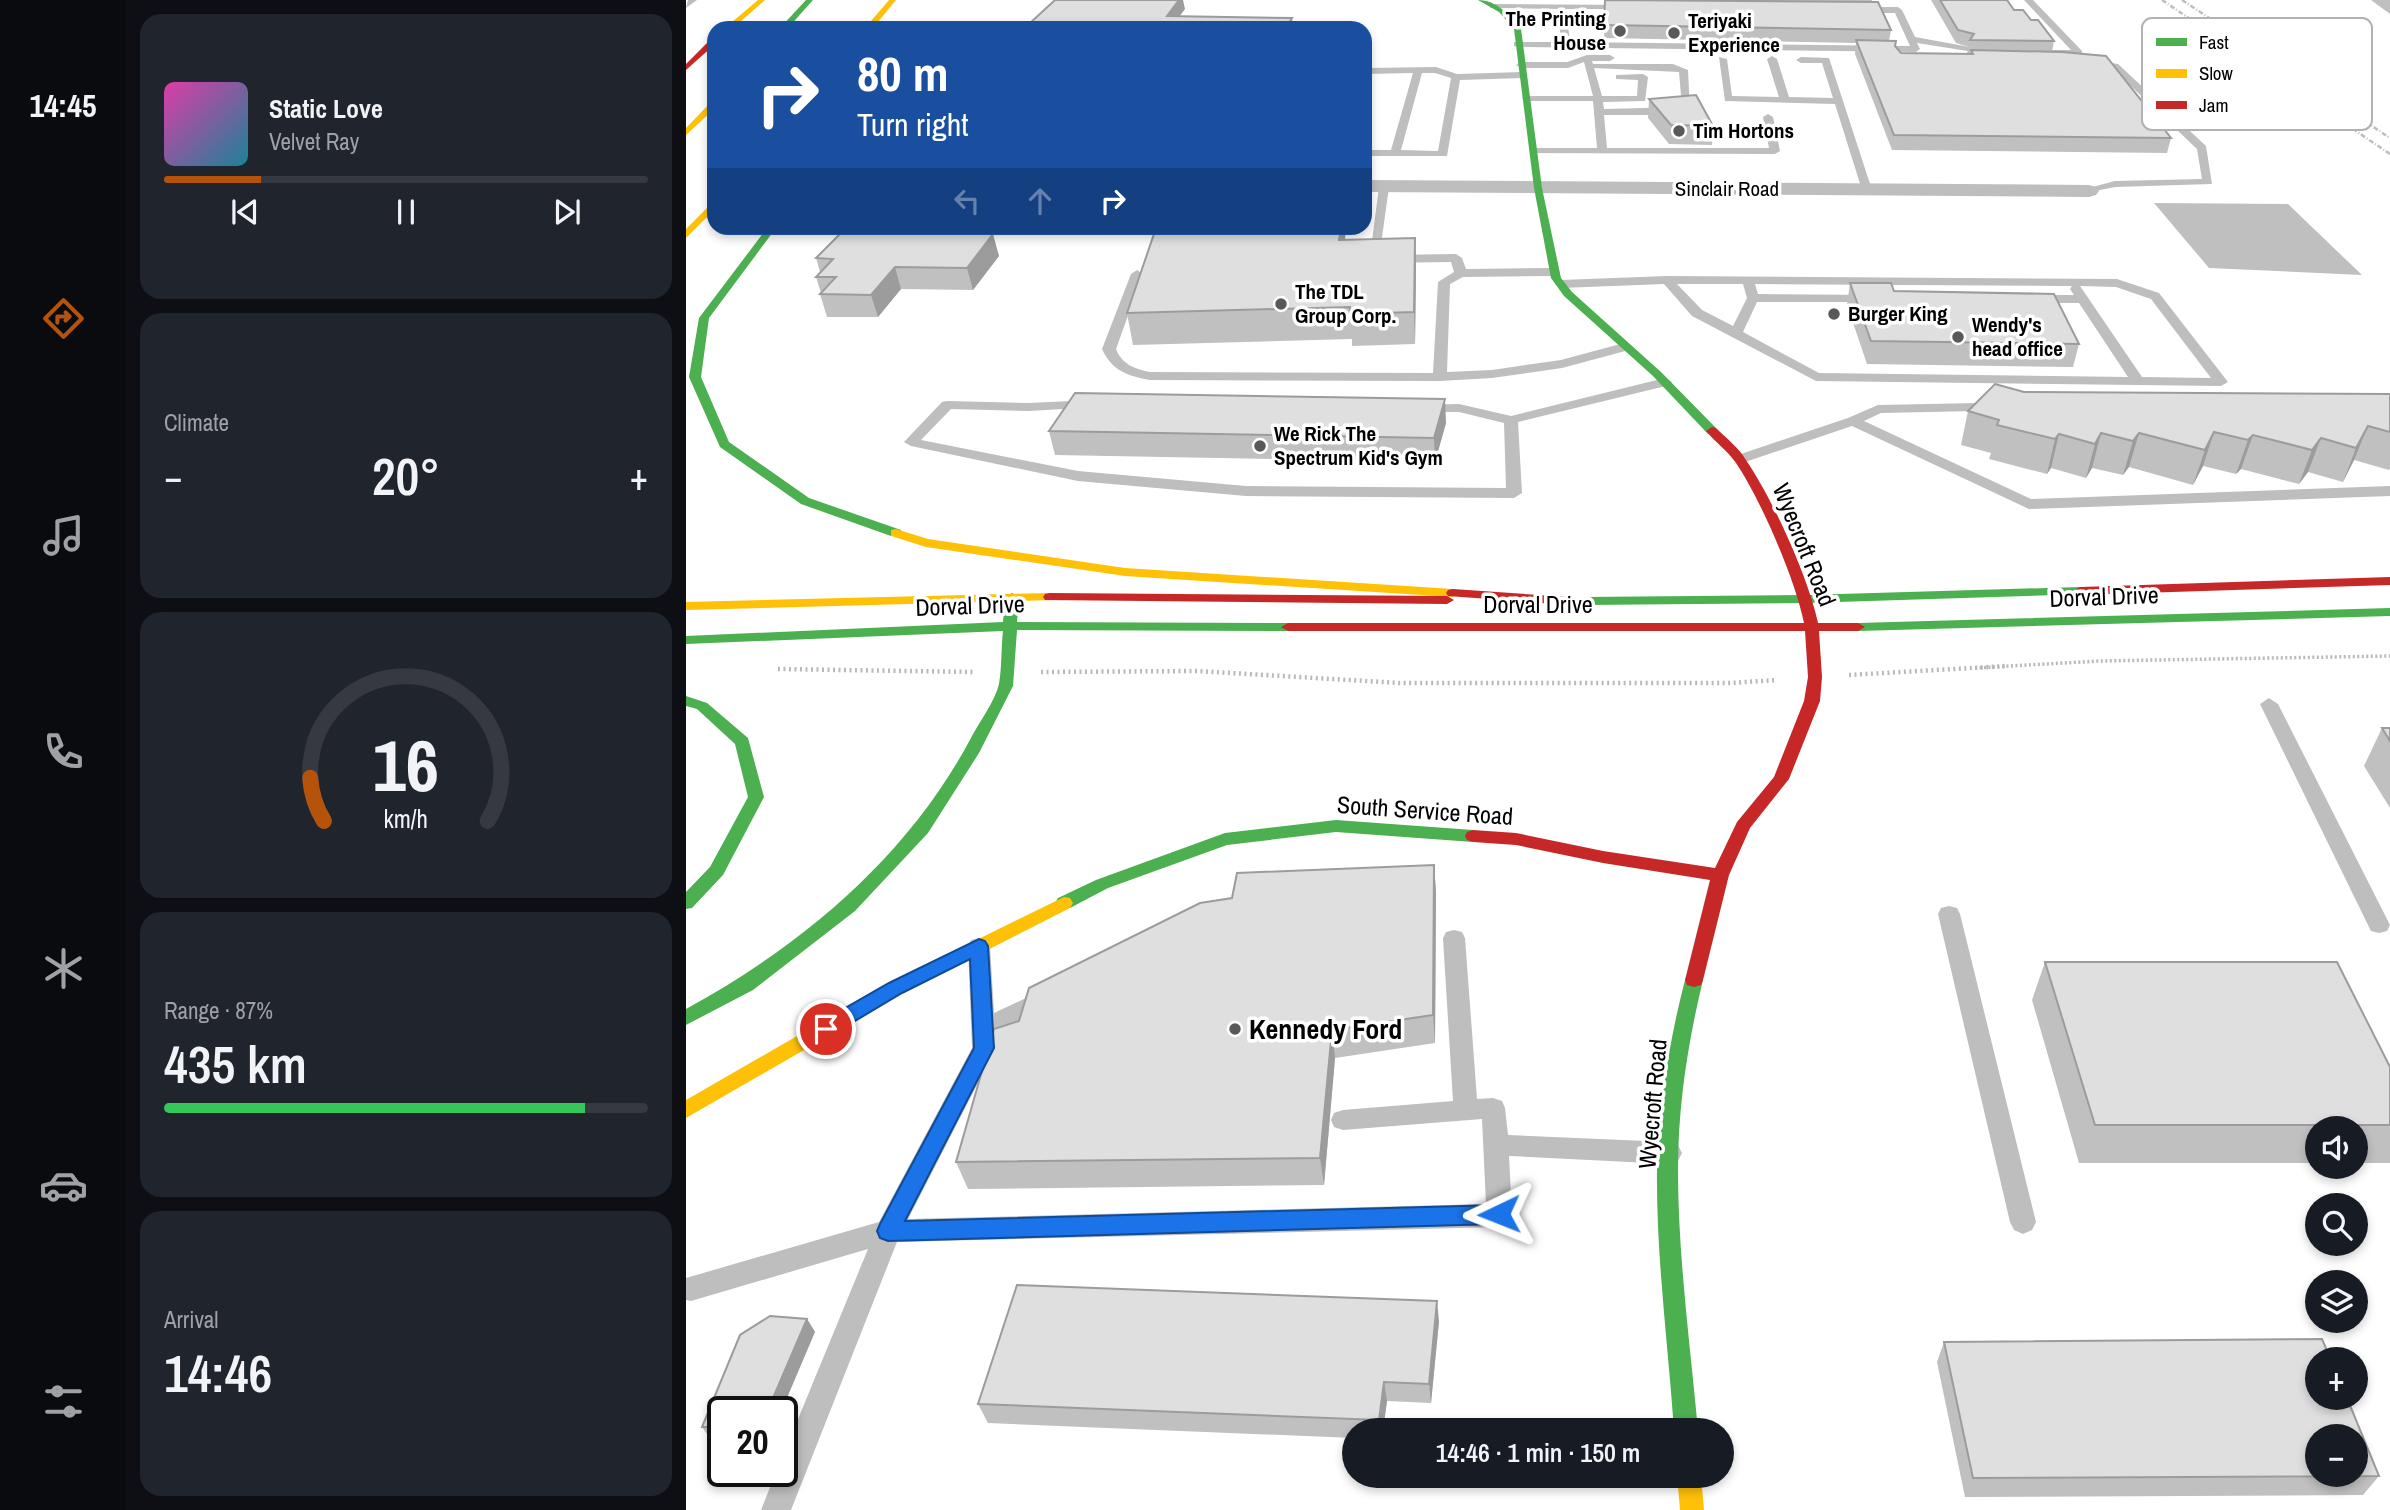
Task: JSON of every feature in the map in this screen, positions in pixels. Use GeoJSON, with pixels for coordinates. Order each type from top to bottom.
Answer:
{"type":"FeatureCollection","features":[{"type":"Feature","properties":{"kind":"main road"},"geometry":{"type":"LineString","coordinates":[[737,21],[762,0]]}},
{"type":"Feature","properties":{"kind":"main road"},"geometry":{"type":"LineString","coordinates":[[790,21],[810,0]]}},
{"type":"Feature","properties":{"kind":"main road"},"geometry":{"type":"LineString","coordinates":[[875,21],[893,0]]}},
{"type":"Feature","properties":{"kind":"main road"},"geometry":{"type":"LineString","coordinates":[[1487,3],[1501,10],[1517,29],[1538,188],[1558,278]]}},
{"type":"Feature","properties":{"kind":"main road"},"geometry":{"type":"LineString","coordinates":[[686,58],[707,46]]}},
{"type":"Feature","properties":{"kind":"main road"},"geometry":{"type":"LineString","coordinates":[[686,68],[707,47]]}},
{"type":"Feature","properties":{"kind":"main road"},"geometry":{"type":"LineString","coordinates":[[686,133],[707,111]]}},
{"type":"Feature","properties":{"kind":"main road"},"geometry":{"type":"LineString","coordinates":[[686,234],[707,212]]}},
{"type":"Feature","properties":{"kind":"main road"},"geometry":{"type":"LineString","coordinates":[[766,235],[704,318],[695,377],[724,444],[805,501],[926,543],[1125,572],[1569,601]]}},
{"type":"Feature","properties":{"kind":"main road","name":"Wyecroft Road"},"geometry":{"type":"LineString","coordinates":[[1558,278],[1740,459],[1762,497],[1805,598],[1812,628],[1815,677],[1812,701],[1781,779],[1743,826],[1720,875],[1682,1026],[1668,1195],[1685,1418]]}},
{"type":"Feature","properties":{"kind":"main road","name":"Dorval Drive"},"geometry":{"type":"LineString","coordinates":[[686,606],[1012,597],[1569,601],[1805,598],[2390,581]]}},
{"type":"Feature","properties":{"kind":"main road"},"geometry":{"type":"LineString","coordinates":[[686,1018],[746,985],[849,906],[922,829],[971,754],[1006,686],[1009,673],[1012,597]]}},
{"type":"Feature","properties":{"kind":"main road","name":"Dorval Drive"},"geometry":{"type":"LineString","coordinates":[[686,640],[1012,626],[1812,628],[2390,612]]}},
{"type":"Feature","properties":{"kind":"main road"},"geometry":{"type":"LineString","coordinates":[[686,701],[702,706],[743,742],[756,797],[717,871],[686,902]]}},
{"type":"Feature","properties":{"kind":"main road","name":"South Service Road"},"geometry":{"type":"LineString","coordinates":[[686,1110],[896,988],[1102,884],[1225,839],[1336,826],[1516,839],[1603,858],[1720,875]]}},
{"type":"Feature","properties":{"kind":"main road"},"geometry":{"type":"LineString","coordinates":[[1690,1488],[1692,1510]]}},
{"type":"Feature","properties":{"kind":"street","name":"Sinclair Road"},"geometry":{"type":"LineString","coordinates":[[1374,187],[2089,191]]}},
{"type":"Feature","properties":{"kind":"lane"},"geometry":{"type":"LineString","coordinates":[[686,6],[693,0]]}},
{"type":"Feature","properties":{"kind":"lane"},"geometry":{"type":"LineString","coordinates":[[2028,0],[2079,53],[2033,56],[2115,66],[2142,91]]}},
{"type":"Feature","properties":{"kind":"lane"},"geometry":{"type":"LineString","coordinates":[[1487,3],[1643,8]]}},
{"type":"Feature","properties":{"kind":"lane"},"geometry":{"type":"LineString","coordinates":[[1562,7],[1566,44]]}},
{"type":"Feature","properties":{"kind":"lane"},"geometry":{"type":"LineString","coordinates":[[1517,44],[1916,49],[1898,10],[1844,10]]}},
{"type":"Feature","properties":{"kind":"lane"},"geometry":{"type":"LineString","coordinates":[[1912,39],[2006,56],[1950,58]]}},
{"type":"Feature","properties":{"kind":"lane"},"geometry":{"type":"LineString","coordinates":[[1372,72],[1418,70],[1447,72],[1456,77],[1588,62],[1681,58]]}},
{"type":"Feature","properties":{"kind":"lane"},"geometry":{"type":"LineString","coordinates":[[1760,59],[1925,58]]}},
{"type":"Feature","properties":{"kind":"lane"},"geometry":{"type":"LineString","coordinates":[[1709,59],[1735,59]]}},
{"type":"Feature","properties":{"kind":"lane"},"geometry":{"type":"LineString","coordinates":[[1722,59],[1728,99],[1839,101]]}},
{"type":"Feature","properties":{"kind":"lane"},"geometry":{"type":"LineString","coordinates":[[1772,59],[1785,100]]}},
{"type":"Feature","properties":{"kind":"lane"},"geometry":{"type":"LineString","coordinates":[[1826,60],[1867,190]]}},
{"type":"Feature","properties":{"kind":"lane"},"geometry":{"type":"LineString","coordinates":[[1588,62],[1598,98],[1602,151]]}},
{"type":"Feature","properties":{"kind":"lane"},"geometry":{"type":"LineString","coordinates":[[1588,62],[1673,67],[1685,73],[1688,110],[1599,112]]}},
{"type":"Feature","properties":{"kind":"lane"},"geometry":{"type":"LineString","coordinates":[[1395,153],[1418,70]]}},
{"type":"Feature","properties":{"kind":"lane"},"geometry":{"type":"LineString","coordinates":[[1372,153],[1443,153],[1456,77]]}},
{"type":"Feature","properties":{"kind":"lane"},"geometry":{"type":"LineString","coordinates":[[1527,98],[1642,99],[1643,77],[1590,77]]}},
{"type":"Feature","properties":{"kind":"lane"},"geometry":{"type":"LineString","coordinates":[[1534,151],[1775,151],[1768,117]]}},
{"type":"Feature","properties":{"kind":"lane"},"geometry":{"type":"LineString","coordinates":[[2089,191],[2115,184],[2208,182],[2202,148],[2183,130]]}},
{"type":"Feature","properties":{"kind":"lane"},"geometry":{"type":"LineString","coordinates":[[1374,187],[1374,253],[1377,257],[1385,260],[1444,256],[1456,258],[1461,273]]}},
{"type":"Feature","properties":{"kind":"lane"},"geometry":{"type":"LineString","coordinates":[[1440,377],[1444,282],[1461,273],[1667,280],[2117,283],[2155,296],[2221,382],[1816,377],[1697,313],[1667,280]]}},
{"type":"Feature","properties":{"kind":"lane"},"geometry":{"type":"LineString","coordinates":[[1137,274],[1109,349],[1114,362],[1131,373],[1150,376],[1440,377],[1532,370],[1624,346]]}},
{"type":"Feature","properties":{"kind":"lane"},"geometry":{"type":"LineString","coordinates":[[1737,333],[1753,298],[1748,281]]}},
{"type":"Feature","properties":{"kind":"lane"},"geometry":{"type":"LineString","coordinates":[[2072,283],[2137,381]]}},
{"type":"Feature","properties":{"kind":"lane"},"geometry":{"type":"LineString","coordinates":[[1753,298],[1890,298]]}},
{"type":"Feature","properties":{"kind":"lane"},"geometry":{"type":"LineString","coordinates":[[2014,299],[2082,299]]}},
{"type":"Feature","properties":{"kind":"lane"},"geometry":{"type":"LineString","coordinates":[[1407,408],[1459,408],[1511,420],[1665,382]]}},
{"type":"Feature","properties":{"kind":"lane"},"geometry":{"type":"LineString","coordinates":[[1111,404],[1029,407],[947,405],[911,442],[1078,476],[1233,489],[1514,493],[1511,420]]}},
{"type":"Feature","properties":{"kind":"lane"},"geometry":{"type":"LineString","coordinates":[[1740,459],[1853,421],[1878,409],[1978,407],[2010,413]]}},
{"type":"Feature","properties":{"kind":"lane"},"geometry":{"type":"LineString","coordinates":[[1853,421],[2029,504],[2390,491]]}},
{"type":"Feature","properties":{"kind":"lane"},"geometry":{"type":"LineString","coordinates":[[2269,704],[2379,925]]}},
{"type":"Feature","properties":{"kind":"lane"},"geometry":{"type":"LineString","coordinates":[[1949,915],[2022,1222]]}},
{"type":"Feature","properties":{"kind":"lane"},"geometry":{"type":"LineString","coordinates":[[1454,938],[1466,1109]]}},
{"type":"Feature","properties":{"kind":"lane"},"geometry":{"type":"LineString","coordinates":[[776,1510],[888,1231],[984,1048],[979,946]]}},
{"type":"Feature","properties":{"kind":"lane"},"geometry":{"type":"LineString","coordinates":[[983,1029],[1067,987]]}},
{"type":"Feature","properties":{"kind":"lane"},"geometry":{"type":"LineString","coordinates":[[688,1288],[888,1231],[1499,1214],[1493,1108],[1343,1120]]}},
{"type":"Feature","properties":{"kind":"lane"},"geometry":{"type":"LineString","coordinates":[[1496,1145],[1670,1153]]}},
{"type":"Feature","properties":{"kind":"path"},"geometry":{"type":"LineString","coordinates":[[764,668],[1009,673],[1197,671],[1413,683],[1720,683],[2099,661],[2390,656]]}},
{"type":"Feature","properties":{"kind":"shaded area"},"geometry":{"type":"Polygon","coordinates":[[[2154,203],[2288,204],[2362,275],[2209,268],[2154,203]]]}},
{"type":"Feature","properties":{"kind":"building"},"geometry":{"type":"Polygon","coordinates":[[[1055,0],[1179,0],[1167,16],[1292,18],[1290,21],[1032,21],[1055,0]]]}},
{"type":"Feature","properties":{"kind":"building"},"geometry":{"type":"Polygon","coordinates":[[[1605,0],[1878,2],[1891,30],[1604,25],[1605,0]]]}},
{"type":"Feature","properties":{"kind":"building"},"geometry":{"type":"Polygon","coordinates":[[[1940,0],[2007,0],[2014,10],[2023,10],[2031,20],[2038,20],[2054,41],[1970,40],[1974,34],[1958,30],[1940,0]]]}},
{"type":"Feature","properties":{"kind":"building"},"geometry":{"type":"Polygon","coordinates":[[[1856,40],[1896,41],[1895,46],[1901,53],[1973,54],[1971,50],[2106,56],[2142,101],[2142,130],[2165,130],[2171,138],[1894,135],[1856,40]]]}},
{"type":"Feature","properties":{"kind":"building"},"geometry":{"type":"Polygon","coordinates":[[[1696,95],[1713,126],[1671,125],[1649,99],[1696,95]]]}},
{"type":"Feature","properties":{"kind":"building"},"geometry":{"type":"Polygon","coordinates":[[[839,235],[992,235],[967,268],[895,267],[871,295],[820,294],[836,277],[816,277],[833,259],[816,258],[839,235]]]}},
{"type":"Feature","properties":{"kind":"building","name":"The TDL Group Corp."},"geometry":{"type":"Polygon","coordinates":[[[1154,235],[1340,235],[1339,240],[1415,238],[1414,312],[1350,314],[1350,307],[1127,313],[1154,235]]]}},
{"type":"Feature","properties":{"kind":"building"},"geometry":{"type":"Polygon","coordinates":[[[1850,283],[1891,283],[1894,291],[2054,294],[2079,344],[1871,341],[1850,283]]]}},
{"type":"Feature","properties":{"kind":"building"},"geometry":{"type":"Polygon","coordinates":[[[1995,384],[2024,392],[2390,394],[2390,432],[2368,426],[2356,448],[2321,438],[2312,450],[2253,435],[2248,440],[2214,432],[2205,450],[2139,433],[2133,441],[2101,433],[2095,444],[2059,434],[2055,439],[1997,425],[1999,420],[1968,411],[1995,384]]]}},
{"type":"Feature","properties":{"kind":"building"},"geometry":{"type":"Polygon","coordinates":[[[1075,393],[1445,399],[1434,438],[1049,431],[1075,393]]]}},
{"type":"Feature","properties":{"kind":"building"},"geometry":{"type":"Polygon","coordinates":[[[2382,728],[2390,728],[2390,741],[2382,728]]]}},
{"type":"Feature","properties":{"kind":"building","name":"Kennedy Ford"},"geometry":{"type":"Polygon","coordinates":[[[1434,865],[1433,1015],[1332,1030],[1320,1158],[956,1162],[994,1029],[1019,1021],[1029,988],[1200,903],[1232,898],[1237,873],[1434,865]]]}},
{"type":"Feature","properties":{"kind":"building"},"geometry":{"type":"Polygon","coordinates":[[[2045,962],[2337,962],[2390,1067],[2390,1125],[2368,1125],[2368,1116],[2305,1116],[2305,1125],[2095,1125],[2045,962]]]}},
{"type":"Feature","properties":{"kind":"building"},"geometry":{"type":"Polygon","coordinates":[[[1017,1285],[1437,1301],[1429,1384],[1384,1382],[1379,1418],[978,1404],[1017,1285]]]}},
{"type":"Feature","properties":{"kind":"building"},"geometry":{"type":"Polygon","coordinates":[[[770,1316],[807,1319],[774,1396],[715,1396],[740,1335],[770,1316]]]}},
{"type":"Feature","properties":{"kind":"building"},"geometry":{"type":"Polygon","coordinates":[[[2322,1339],[2325,1347],[2305,1347],[2305,1410],[2352,1410],[2358,1424],[2305,1424],[2305,1476],[1973,1478],[1944,1342],[2322,1339]]]}},
{"type":"Feature","properties":{"kind":"building"},"geometry":{"type":"Polygon","coordinates":[[[2368,1449],[2379,1476],[2368,1476],[2368,1449]]]}},
{"type":"Feature","properties":{"kind":"railway"},"geometry":{"type":"LineString","coordinates":[[2162,0],[2189,18]]}},
{"type":"Feature","properties":{"kind":"railway"},"geometry":{"type":"LineString","coordinates":[[2182,0],[2209,18]]}},
{"type":"Feature","properties":{"kind":"railway"},"geometry":{"type":"LineString","coordinates":[[2372,126],[2390,138]]}},
{"type":"Feature","properties":{"kind":"railway"},"geometry":{"type":"LineString","coordinates":[[2354,130],[2390,154]]}},
{"type":"Feature","properties":{"kind":"traffic: fast"},"geometry":{"type":"LineString","coordinates":[[790,21],[810,0]]}},
{"type":"Feature","properties":{"kind":"traffic: fast"},"geometry":{"type":"LineString","coordinates":[[1481,0],[1501,11],[1517,29],[1538,188],[1556,278],[1568,294],[1657,374],[1712,431]]}},
{"type":"Feature","properties":{"kind":"traffic: fast"},"geometry":{"type":"LineString","coordinates":[[766,235],[704,318],[695,377],[724,444],[805,501],[896,533]]}},
{"type":"Feature","properties":{"kind":"traffic: fast"},"geometry":{"type":"LineString","coordinates":[[1584,601],[1806,599],[2080,591]]}},
{"type":"Feature","properties":{"kind":"traffic: fast"},"geometry":{"type":"LineString","coordinates":[[686,1018],[746,985],[849,906],[922,829],[971,753],[1006,686],[1012,597]]}},
{"type":"Feature","properties":{"kind":"traffic: fast"},"geometry":{"type":"LineString","coordinates":[[1858,627],[2390,612]]}},
{"type":"Feature","properties":{"kind":"traffic: fast"},"geometry":{"type":"LineString","coordinates":[[686,640],[1012,626],[1288,627]]}},
{"type":"Feature","properties":{"kind":"traffic: fast"},"geometry":{"type":"LineString","coordinates":[[686,701],[702,706],[742,742],[756,797],[717,871],[686,903]]}},
{"type":"Feature","properties":{"kind":"traffic: fast"},"geometry":{"type":"LineString","coordinates":[[1064,903],[1102,884],[1225,839],[1336,826],[1473,836]]}},
{"type":"Feature","properties":{"kind":"traffic: fast"},"geometry":{"type":"LineString","coordinates":[[1685,1418],[1671,1254],[1668,1169],[1673,1087],[1694,980]]}},
{"type":"Feature","properties":{"kind":"traffic: slow"},"geometry":{"type":"LineString","coordinates":[[737,21],[762,0]]}},
{"type":"Feature","properties":{"kind":"traffic: slow"},"geometry":{"type":"LineString","coordinates":[[875,21],[893,0]]}},
{"type":"Feature","properties":{"kind":"traffic: slow"},"geometry":{"type":"LineString","coordinates":[[686,133],[707,111]]}},
{"type":"Feature","properties":{"kind":"traffic: slow"},"geometry":{"type":"LineString","coordinates":[[686,235],[707,212]]}},
{"type":"Feature","properties":{"kind":"traffic: slow"},"geometry":{"type":"LineString","coordinates":[[896,533],[926,543],[1125,572],[1453,593]]}},
{"type":"Feature","properties":{"kind":"traffic: slow"},"geometry":{"type":"LineString","coordinates":[[686,606],[1050,597]]}},
{"type":"Feature","properties":{"kind":"traffic: slow"},"geometry":{"type":"LineString","coordinates":[[686,1110],[896,988],[1064,903]]}},
{"type":"Feature","properties":{"kind":"traffic: slow"},"geometry":{"type":"LineString","coordinates":[[1690,1488],[1692,1510]]}},
{"type":"Feature","properties":{"kind":"traffic: jam"},"geometry":{"type":"LineString","coordinates":[[686,68],[707,48]]}},
{"type":"Feature","properties":{"kind":"traffic: jam"},"geometry":{"type":"LineString","coordinates":[[1694,980],[1720,875],[1743,826],[1781,779],[1812,701],[1815,677],[1812,628],[1806,599],[1762,497],[1740,459],[1712,431]]}},
{"type":"Feature","properties":{"kind":"traffic: jam"},"geometry":{"type":"LineString","coordinates":[[2080,591],[2390,581]]}},
{"type":"Feature","properties":{"kind":"traffic: jam"},"geometry":{"type":"LineString","coordinates":[[1453,593],[1569,601]]}},
{"type":"Feature","properties":{"kind":"traffic: jam"},"geometry":{"type":"LineString","coordinates":[[1050,597],[1447,600]]}},
{"type":"Feature","properties":{"kind":"traffic: jam"},"geometry":{"type":"LineString","coordinates":[[1288,627],[1858,627]]}},
{"type":"Feature","properties":{"kind":"traffic: jam"},"geometry":{"type":"LineString","coordinates":[[1473,836],[1516,839],[1603,857],[1720,875]]}},
{"type":"Feature","properties":{"kind":"place","name":"The Printing House"},"geometry":{"type":"Point","coordinates":[1620,31]}},
{"type":"Feature","properties":{"kind":"place","name":"Teriyaki Experience"},"geometry":{"type":"Point","coordinates":[1674,33]}},
{"type":"Feature","properties":{"kind":"place","name":"Tim Hortons"},"geometry":{"type":"Point","coordinates":[1679,131]}},
{"type":"Feature","properties":{"kind":"place","name":"The TDL Group Corp."},"geometry":{"type":"Point","coordinates":[1281,304]}},
{"type":"Feature","properties":{"kind":"place","name":"Burger King"},"geometry":{"type":"Point","coordinates":[1834,314]}},
{"type":"Feature","properties":{"kind":"place","name":"Wendy's head office"},"geometry":{"type":"Point","coordinates":[1958,337]}},
{"type":"Feature","properties":{"kind":"place","name":"We Rick The Spectrum Kid's Gym"},"geometry":{"type":"Point","coordinates":[1260,446]}},
{"type":"Feature","properties":{"kind":"place","name":"Kennedy Ford"},"geometry":{"type":"Point","coordinates":[1235,1029]}},
{"type":"Feature","properties":{"kind":"route"},"geometry":{"type":"LineString","coordinates":[[826,1029],[896,988],[979,946],[984,1048],[888,1231],[1499,1214]]}}]}
